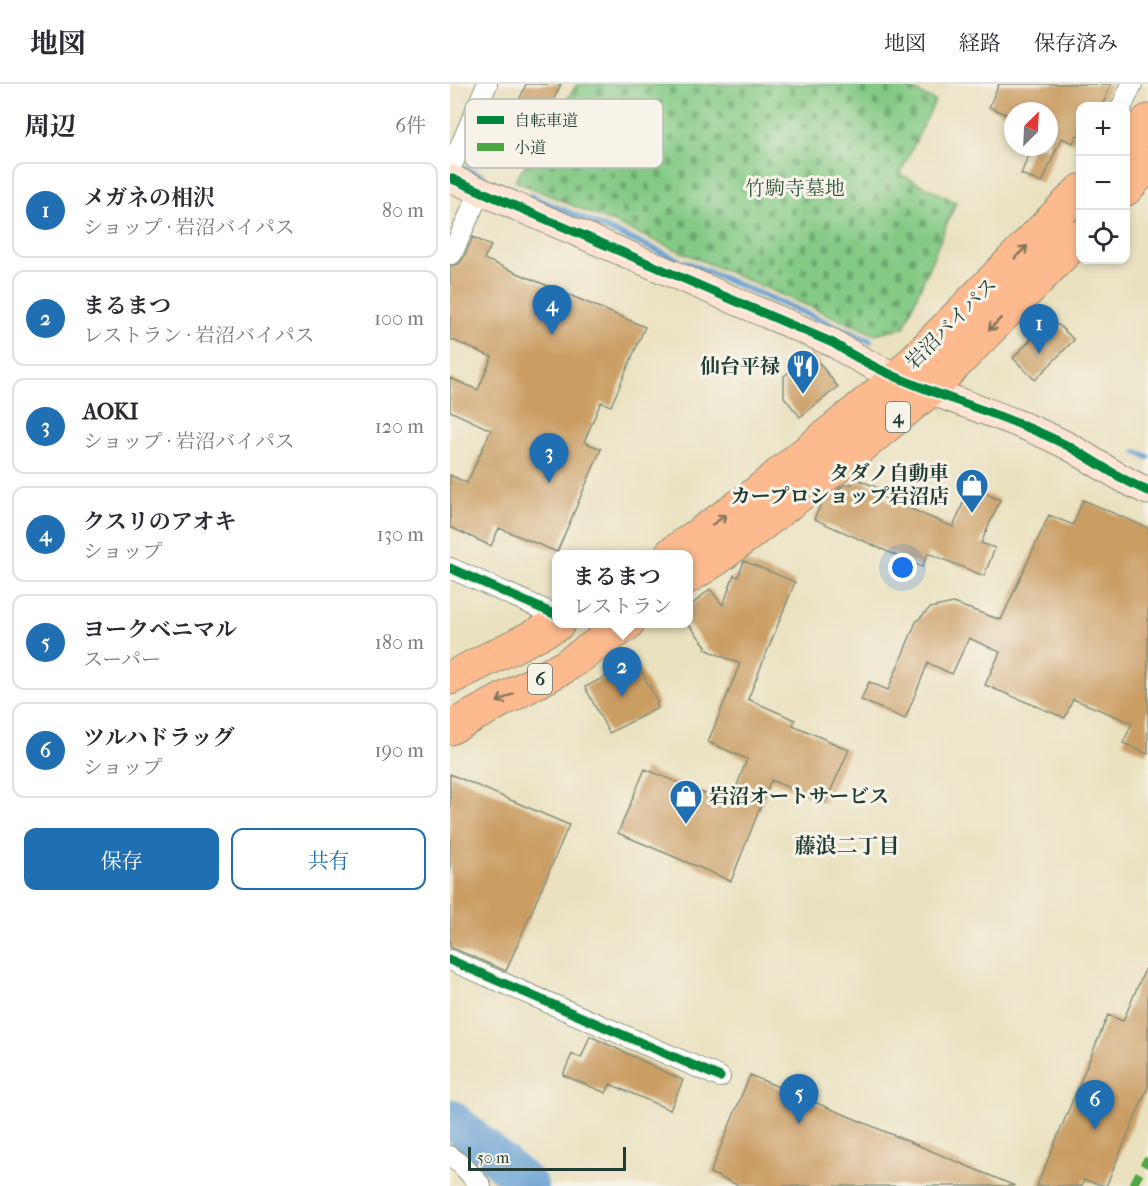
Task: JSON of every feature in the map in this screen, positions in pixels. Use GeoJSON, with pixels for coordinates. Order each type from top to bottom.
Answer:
{"type":"FeatureCollection","features":[{"type":"Feature","properties":{"kind":"highway"},"geometry":{"type":"LineString","coordinates":[[1130,140],[1148,121]]}},
{"type":"Feature","properties":{"kind":"highway"},"geometry":{"type":"LineString","coordinates":[[1130,184],[1148,164]]}},
{"type":"Feature","properties":{"kind":"highway","name":"岩沼バイパス"},"geometry":{"type":"LineString","coordinates":[[693,563],[749,499],[897,378],[1076,195]]}},
{"type":"Feature","properties":{"kind":"highway","name":"岩沼バイパス"},"geometry":{"type":"LineString","coordinates":[[693,566],[839,465],[930,390],[1076,241]]}},
{"type":"Feature","properties":{"kind":"highway"},"geometry":{"type":"LineString","coordinates":[[450,678],[552,627]]}},
{"type":"Feature","properties":{"kind":"highway"},"geometry":{"type":"LineString","coordinates":[[450,702],[593,628]]}},
{"type":"Feature","properties":{"kind":"highway","name":"6"},"geometry":{"type":"LineString","coordinates":[[450,728],[564,666],[621,628]]}},
{"type":"Feature","properties":{"kind":"street"},"geometry":{"type":"LineString","coordinates":[[481,99],[487,84]]}},
{"type":"Feature","properties":{"kind":"street"},"geometry":{"type":"LineString","coordinates":[[1124,102],[1132,84]]}},
{"type":"Feature","properties":{"kind":"street"},"geometry":{"type":"LineString","coordinates":[[465,137],[452,168],[480,191],[833,343],[861,362],[897,378],[1068,446],[1117,478],[1148,491]]}},
{"type":"Feature","properties":{"kind":"street"},"geometry":{"type":"LineString","coordinates":[[452,254],[480,191]]}},
{"type":"Feature","properties":{"kind":"street"},"geometry":{"type":"LineString","coordinates":[[450,568],[552,613]]}},
{"type":"Feature","properties":{"kind":"street"},"geometry":{"type":"LineString","coordinates":[[450,960],[720,1077]]}},
{"type":"Feature","properties":{"kind":"street"},"geometry":{"type":"LineString","coordinates":[[450,1156],[462,1164],[482,1186]]}},
{"type":"Feature","properties":{"kind":"green space","name":"竹駒寺墓地"},"geometry":{"type":"Polygon","coordinates":[[[577,84],[902,84],[935,101],[900,174],[956,202],[904,327],[874,334],[515,181],[523,168],[663,168],[663,99],[567,99],[577,84]]]}},
{"type":"Feature","properties":{"kind":"building"},"geometry":{"type":"Polygon","coordinates":[[[526,84],[561,84],[554,99],[520,99],[526,84]]]}},
{"type":"Feature","properties":{"kind":"building"},"geometry":{"type":"Polygon","coordinates":[[[999,84],[1111,84],[1104,102],[1076,102],[1076,136],[1073,143],[1061,138],[1058,145],[1058,102],[1004,102],[1004,113],[989,107],[999,84]]]}},
{"type":"Feature","properties":{"kind":"building"},"geometry":{"type":"Polygon","coordinates":[[[1028,156],[1053,156],[1042,183],[1021,174],[1028,156]]]}},
{"type":"Feature","properties":{"kind":"building"},"geometry":{"type":"Polygon","coordinates":[[[473,237],[491,246],[484,259],[645,327],[611,406],[601,402],[584,442],[601,449],[558,550],[552,550],[499,528],[491,546],[450,527],[450,475],[467,483],[491,430],[450,411],[450,378],[478,390],[492,357],[450,339],[450,266],[459,264],[473,237]]]}},
{"type":"Feature","properties":{"kind":"building"},"geometry":{"type":"Polygon","coordinates":[[[1045,325],[1059,325],[1074,340],[1035,380],[1013,358],[1045,325]]]}},
{"type":"Feature","properties":{"kind":"building"},"geometry":{"type":"Polygon","coordinates":[[[812,354],[838,387],[800,417],[784,397],[784,376],[812,354]]]}},
{"type":"Feature","properties":{"kind":"building"},"geometry":{"type":"Polygon","coordinates":[[[855,478],[880,489],[878,495],[953,527],[970,487],[1000,500],[981,543],[995,548],[984,576],[928,553],[922,567],[814,519],[822,502],[844,485],[852,484],[855,478]]]}},
{"type":"Feature","properties":{"kind":"building"},"geometry":{"type":"Polygon","coordinates":[[[1083,500],[1148,528],[1148,754],[1123,743],[1132,723],[1073,699],[1065,718],[985,685],[1000,652],[969,638],[952,674],[928,663],[905,719],[861,700],[869,682],[888,690],[916,622],[930,608],[953,603],[1001,620],[1049,515],[1073,525],[1083,500]]]}},
{"type":"Feature","properties":{"kind":"building"},"geometry":{"type":"Polygon","coordinates":[[[744,561],[795,582],[748,699],[795,720],[793,725],[849,750],[825,803],[771,780],[731,881],[618,833],[645,769],[730,804],[747,759],[708,742],[740,664],[705,649],[706,646],[691,628],[693,604],[710,589],[723,605],[734,575],[738,577],[744,561]]]}},
{"type":"Feature","properties":{"kind":"building"},"geometry":{"type":"Polygon","coordinates":[[[636,661],[658,703],[656,704],[658,708],[609,733],[585,687],[636,661]]]}},
{"type":"Feature","properties":{"kind":"building"},"geometry":{"type":"Polygon","coordinates":[[[450,774],[569,825],[506,971],[450,947],[450,774]]]}},
{"type":"Feature","properties":{"kind":"building"},"geometry":{"type":"Polygon","coordinates":[[[1148,962],[1148,1087],[1106,1186],[1084,1180],[1082,1186],[1037,1186],[1108,1015],[1123,1021],[1148,962]]]}},
{"type":"Feature","properties":{"kind":"building"},"geometry":{"type":"Polygon","coordinates":[[[590,1036],[683,1080],[670,1110],[610,1084],[606,1093],[563,1075],[572,1054],[581,1058],[590,1036]]]}},
{"type":"Feature","properties":{"kind":"building"},"geometry":{"type":"Polygon","coordinates":[[[750,1075],[1015,1186],[740,1186],[710,1173],[750,1075]]]}},
{"type":"Feature","properties":{"kind":"waterway"},"geometry":{"type":"LineString","coordinates":[[456,165],[483,176]]}},
{"type":"Feature","properties":{"kind":"waterway"},"geometry":{"type":"LineString","coordinates":[[510,188],[514,189]]}},
{"type":"Feature","properties":{"kind":"waterway"},"geometry":{"type":"LineString","coordinates":[[530,196],[677,259]]}},
{"type":"Feature","properties":{"kind":"waterway"},"geometry":{"type":"LineString","coordinates":[[685,262],[870,341]]}},
{"type":"Feature","properties":{"kind":"waterway"},"geometry":{"type":"LineString","coordinates":[[1137,452],[1148,457]]}},
{"type":"Feature","properties":{"kind":"waterway"},"geometry":{"type":"LineString","coordinates":[[450,1118],[529,1186]]}},
{"type":"Feature","properties":{"kind":"marked path"},"geometry":{"type":"LineString","coordinates":[[1132,1186],[1148,1158]]}},
{"type":"Feature","properties":{"kind":"cycle path"},"geometry":{"type":"LineString","coordinates":[[450,178],[833,343],[889,374],[1039,432],[1148,491]]}},
{"type":"Feature","properties":{"kind":"cycle path"},"geometry":{"type":"LineString","coordinates":[[450,568],[552,613]]}},
{"type":"Feature","properties":{"kind":"cycle path"},"geometry":{"type":"LineString","coordinates":[[450,960],[720,1077]]}},
{"type":"Feature","properties":{"kind":"place","name":"クスリのアオキ"},"geometry":{"type":"Point","coordinates":[552,335]}},
{"type":"Feature","properties":{"kind":"place","name":"メガネの相沢"},"geometry":{"type":"Point","coordinates":[1039,354]}},
{"type":"Feature","properties":{"kind":"place","name":"仙台平禄"},"geometry":{"type":"Point","coordinates":[803,395]}},
{"type":"Feature","properties":{"kind":"place","name":"AOKI"},"geometry":{"type":"Point","coordinates":[549,483]}},
{"type":"Feature","properties":{"kind":"place","name":"タダノ自動車 カープロショップ岩沼店"},"geometry":{"type":"Point","coordinates":[972,514]}},
{"type":"Feature","properties":{"kind":"place","name":"まるまつ"},"geometry":{"type":"Point","coordinates":[622,697]}},
{"type":"Feature","properties":{"kind":"place","name":"岩沼オートサービス"},"geometry":{"type":"Point","coordinates":[686,825]}},
{"type":"Feature","properties":{"kind":"place","name":"ヨークベニマル"},"geometry":{"type":"Point","coordinates":[799,1124]}},
{"type":"Feature","properties":{"kind":"place","name":"ツルハドラッグ"},"geometry":{"type":"Point","coordinates":[1095,1130]}},
{"type":"Feature","properties":{"kind":"district","name":"藤浪二丁目"},"geometry":{"type":"Point","coordinates":[847,846]}}]}
